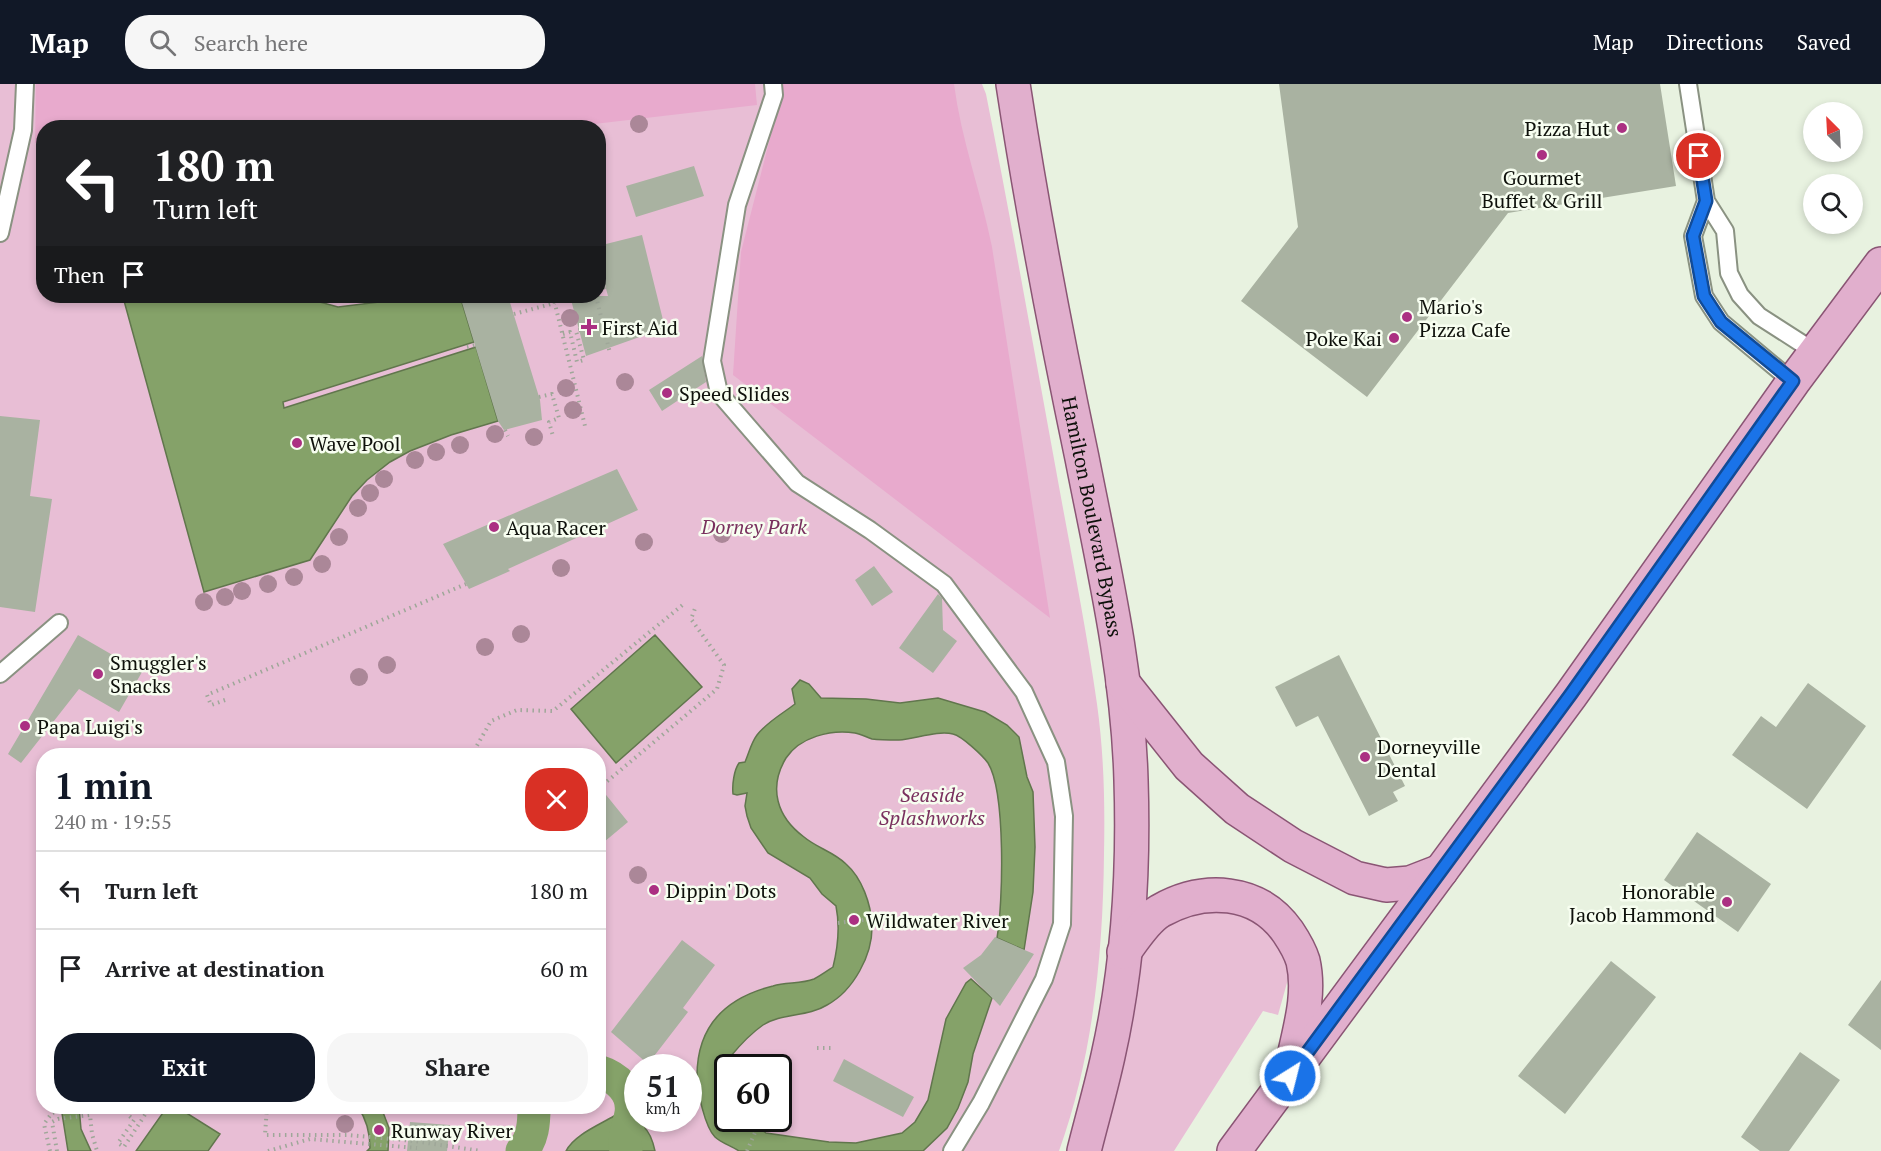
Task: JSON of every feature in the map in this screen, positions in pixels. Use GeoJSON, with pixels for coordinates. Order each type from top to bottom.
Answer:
{"type":"FeatureCollection","features":[{"type":"Feature","properties":{"kind":"main road","name":"Hamilton Boulevard Bypass"},"geometry":{"type":"LineString","coordinates":[[1013,84],[1049,299],[1115,623],[1123,683],[1131,781],[1129,899],[1124,952],[1108,1056],[1084,1151]]}},
{"type":"Feature","properties":{"kind":"main road"},"geometry":{"type":"LineString","coordinates":[[1233,1151],[1571,694],[1793,381],[1881,264]]}},
{"type":"Feature","properties":{"kind":"main road"},"geometry":{"type":"LineString","coordinates":[[1123,683],[1189,766],[1237,809],[1293,846],[1354,878],[1386,885],[1410,883],[1441,871]]}},
{"type":"Feature","properties":{"kind":"main road"},"geometry":{"type":"LineString","coordinates":[[1124,952],[1145,925],[1159,912],[1180,902],[1200,897],[1216,895],[1254,902],[1280,921],[1302,959],[1305,980],[1305,1002],[1290,1076]]}},
{"type":"Feature","properties":{"kind":"lane"},"geometry":{"type":"LineString","coordinates":[[0,234],[23,130],[25,84]]}},
{"type":"Feature","properties":{"kind":"lane"},"geometry":{"type":"LineString","coordinates":[[772,84],[774,95],[737,205],[712,361],[719,393],[797,483],[870,530],[944,584],[1024,692],[1056,762],[1064,816],[1062,924],[1044,979],[981,1103],[952,1151]]}},
{"type":"Feature","properties":{"kind":"lane"},"geometry":{"type":"LineString","coordinates":[[1688,84],[1706,201],[1725,231],[1729,273],[1740,295],[1760,316],[1815,352]]}},
{"type":"Feature","properties":{"kind":"lane"},"geometry":{"type":"LineString","coordinates":[[1706,201],[1693,236],[1704,296],[1721,322],[1793,381]]}},
{"type":"Feature","properties":{"kind":"lane"},"geometry":{"type":"LineString","coordinates":[[0,674],[59,622]]}},
{"type":"Feature","properties":{"kind":"path"},"geometry":{"type":"LineString","coordinates":[[514,314],[555,303],[585,426]]}},
{"type":"Feature","properties":{"kind":"path"},"geometry":{"type":"LineString","coordinates":[[598,303],[610,353]]}},
{"type":"Feature","properties":{"kind":"path"},"geometry":{"type":"LineString","coordinates":[[563,334],[570,332],[577,362],[584,360],[576,331],[580,330]]}},
{"type":"Feature","properties":{"kind":"path"},"geometry":{"type":"LineString","coordinates":[[467,347],[475,345]]}},
{"type":"Feature","properties":{"kind":"path"},"geometry":{"type":"LineString","coordinates":[[539,397],[552,394],[559,418],[549,422],[553,436]]}},
{"type":"Feature","properties":{"kind":"path"},"geometry":{"type":"LineString","coordinates":[[505,430],[508,436]]}},
{"type":"Feature","properties":{"kind":"path"},"geometry":{"type":"LineString","coordinates":[[225,699],[211,705],[207,695],[466,584]]}},
{"type":"Feature","properties":{"kind":"path"},"geometry":{"type":"LineString","coordinates":[[476,748],[491,721],[517,710],[553,711],[685,603]]}},
{"type":"Feature","properties":{"kind":"path"},"geometry":{"type":"LineString","coordinates":[[606,782],[717,689],[724,665],[691,619],[696,606]]}},
{"type":"Feature","properties":{"kind":"path"},"geometry":{"type":"LineString","coordinates":[[838,923],[892,916]]}},
{"type":"Feature","properties":{"kind":"path"},"geometry":{"type":"LineString","coordinates":[[818,1048],[831,1048]]}},
{"type":"Feature","properties":{"kind":"path"},"geometry":{"type":"LineString","coordinates":[[50,1151],[44,1124],[51,1114]]}},
{"type":"Feature","properties":{"kind":"path"},"geometry":{"type":"LineString","coordinates":[[57,1151],[52,1122],[90,1114],[97,1151]]}},
{"type":"Feature","properties":{"kind":"path"},"geometry":{"type":"LineString","coordinates":[[127,1114],[134,1120],[118,1143],[124,1147],[145,1114]]}},
{"type":"Feature","properties":{"kind":"path"},"geometry":{"type":"LineString","coordinates":[[266,1114],[265,1135],[348,1135],[414,1141],[481,1151]]}},
{"type":"Feature","properties":{"kind":"path"},"geometry":{"type":"LineString","coordinates":[[747,1151],[755,1132]]}},
{"type":"Feature","properties":{"kind":"path"},"geometry":{"type":"LineString","coordinates":[[268,1151],[310,1139],[417,1148]]}},
{"type":"Feature","properties":{"kind":"green space","name":"Dorney Park"},"geometry":{"type":"Polygon","coordinates":[[[0,84],[982,84],[986,94],[1004,188],[1083,616],[1103,760],[1104,854],[1098,967],[1088,1042],[1071,1115],[1059,1151],[0,1151],[0,84]]]}},
{"type":"Feature","properties":{"kind":"green space"},"geometry":{"type":"Polygon","coordinates":[[[1203,907],[1237,912],[1263,924],[1283,952],[1290,972],[1278,1015],[1263,1011],[1174,1151],[1100,1151],[1144,941],[1169,918],[1203,907]]]}},
{"type":"Feature","properties":{"kind":"shaded area"},"geometry":{"type":"Polygon","coordinates":[[[36,84],[755,84],[757,105],[606,123],[606,120],[36,120],[35,143],[36,84]]]}},
{"type":"Feature","properties":{"kind":"shaded area"},"geometry":{"type":"Polygon","coordinates":[[[780,84],[954,84],[961,125],[992,247],[1050,618],[733,375],[741,252],[779,103],[780,84]]]}},
{"type":"Feature","properties":{"kind":"shaded area","name":"Wave Pool"},"geometry":{"type":"Polygon","coordinates":[[[125,303],[323,303],[338,307],[371,303],[462,303],[474,342],[283,402],[284,408],[476,347],[498,421],[451,435],[410,451],[390,462],[367,480],[352,496],[310,560],[204,592],[125,303]]]}},
{"type":"Feature","properties":{"kind":"shaded area"},"geometry":{"type":"Polygon","coordinates":[[[655,635],[702,687],[616,763],[606,748],[604,748],[571,709],[655,635]]]}},
{"type":"Feature","properties":{"kind":"shaded area","name":"Wildwater River"},"geometry":{"type":"Polygon","coordinates":[[[800,680],[809,684],[821,698],[866,699],[900,703],[938,698],[985,712],[1007,725],[1019,737],[1027,777],[1033,792],[1035,847],[1033,892],[1024,950],[997,938],[1002,875],[998,798],[994,777],[988,763],[962,738],[947,733],[899,740],[872,739],[857,733],[846,732],[817,736],[792,751],[780,769],[777,780],[778,801],[787,820],[809,841],[841,860],[857,876],[870,909],[872,925],[869,948],[860,971],[836,999],[812,1012],[770,1021],[754,1032],[733,1054],[714,1054],[714,1132],[765,1132],[829,1142],[856,1143],[902,1133],[915,1122],[928,1100],[946,1019],[966,983],[971,979],[992,998],[973,1054],[968,1082],[958,1108],[947,1128],[923,1151],[739,1151],[715,1137],[702,1108],[702,1054],[699,1054],[708,1029],[717,1017],[741,998],[756,991],[814,979],[833,967],[835,959],[838,929],[836,906],[822,894],[810,878],[768,853],[751,828],[745,806],[747,793],[733,794],[736,770],[739,763],[745,762],[757,735],[770,722],[795,704],[792,689],[800,680]]]}},
{"type":"Feature","properties":{"kind":"shaded area"},"geometry":{"type":"Polygon","coordinates":[[[62,1114],[80,1114],[81,1129],[91,1151],[68,1151],[62,1114]]]}},
{"type":"Feature","properties":{"kind":"shaded area"},"geometry":{"type":"Polygon","coordinates":[[[162,1114],[188,1114],[220,1134],[208,1151],[136,1151],[162,1114]]]}},
{"type":"Feature","properties":{"kind":"shaded area","name":"Runway River"},"geometry":{"type":"Polygon","coordinates":[[[362,1114],[384,1114],[389,1128],[388,1151],[367,1151],[370,1148],[369,1131],[362,1114]]]}},
{"type":"Feature","properties":{"kind":"shaded area"},"geometry":{"type":"Polygon","coordinates":[[[614,1116],[624,1118],[624,1132],[648,1132],[655,1151],[566,1151],[575,1140],[614,1116]]]}},
{"type":"Feature","properties":{"kind":"building"},"geometry":{"type":"Polygon","coordinates":[[[1279,84],[1660,84],[1676,186],[1508,213],[1367,397],[1241,301],[1298,227],[1279,84]]]}},
{"type":"Feature","properties":{"kind":"building"},"geometry":{"type":"Polygon","coordinates":[[[694,166],[704,196],[636,217],[626,186],[694,166]]]}},
{"type":"Feature","properties":{"kind":"building"},"geometry":{"type":"Polygon","coordinates":[[[642,235],[665,328],[586,356],[572,303],[606,303],[606,296],[608,296],[606,244],[642,235]]]}},
{"type":"Feature","properties":{"kind":"building"},"geometry":{"type":"Polygon","coordinates":[[[462,303],[510,303],[540,400],[542,420],[504,430],[498,421],[462,303]]]}},
{"type":"Feature","properties":{"kind":"building"},"geometry":{"type":"Polygon","coordinates":[[[702,356],[706,382],[662,411],[649,390],[702,356]]]}},
{"type":"Feature","properties":{"kind":"building"},"geometry":{"type":"Polygon","coordinates":[[[0,416],[40,420],[30,496],[52,499],[35,612],[0,607],[0,416]]]}},
{"type":"Feature","properties":{"kind":"building"},"geometry":{"type":"Polygon","coordinates":[[[617,469],[638,510],[469,589],[443,544],[617,469]]]}},
{"type":"Feature","properties":{"kind":"building"},"geometry":{"type":"Polygon","coordinates":[[[874,566],[893,592],[872,606],[855,580],[874,566]]]}},
{"type":"Feature","properties":{"kind":"building"},"geometry":{"type":"Polygon","coordinates":[[[938,594],[942,598],[943,630],[957,641],[933,673],[899,648],[938,594]]]}},
{"type":"Feature","properties":{"kind":"building","name":"Smuggler's Snacks"},"geometry":{"type":"Polygon","coordinates":[[[78,635],[142,672],[119,712],[79,689],[21,763],[8,754],[78,635]]]}},
{"type":"Feature","properties":{"kind":"building","name":"Dorneyville Dental"},"geometry":{"type":"Polygon","coordinates":[[[1339,655],[1405,786],[1393,792],[1398,801],[1369,816],[1318,716],[1296,727],[1275,687],[1339,655]]]}},
{"type":"Feature","properties":{"kind":"building"},"geometry":{"type":"Polygon","coordinates":[[[1808,683],[1866,726],[1807,809],[1732,755],[1761,716],[1776,727],[1808,683]]]}},
{"type":"Feature","properties":{"kind":"building"},"geometry":{"type":"Polygon","coordinates":[[[606,795],[628,822],[606,840],[606,795]]]}},
{"type":"Feature","properties":{"kind":"building","name":"Honorable Jacob Hammond"},"geometry":{"type":"Polygon","coordinates":[[[1697,832],[1771,884],[1738,932],[1664,880],[1697,832]]]}},
{"type":"Feature","properties":{"kind":"building"},"geometry":{"type":"Polygon","coordinates":[[[995,937],[1034,954],[1000,1006],[963,968],[981,955],[995,937]]]}},
{"type":"Feature","properties":{"kind":"building"},"geometry":{"type":"Polygon","coordinates":[[[682,940],[715,965],[683,1008],[688,1012],[656,1054],[636,1054],[611,1032],[682,940]]]}},
{"type":"Feature","properties":{"kind":"building"},"geometry":{"type":"Polygon","coordinates":[[[1611,961],[1656,997],[1565,1114],[1518,1076],[1611,961]]]}},
{"type":"Feature","properties":{"kind":"building"},"geometry":{"type":"Polygon","coordinates":[[[1881,980],[1881,1050],[1848,1025],[1881,980]]]}},
{"type":"Feature","properties":{"kind":"building"},"geometry":{"type":"Polygon","coordinates":[[[1800,1052],[1840,1080],[1789,1151],[1760,1151],[1741,1137],[1800,1052]]]}},
{"type":"Feature","properties":{"kind":"building"},"geometry":{"type":"Polygon","coordinates":[[[844,1059],[914,1097],[903,1117],[833,1081],[844,1059]]]}},
{"type":"Feature","properties":{"kind":"building"},"geometry":{"type":"Polygon","coordinates":[[[410,1122],[450,1125],[447,1151],[407,1151],[410,1122]]]}},
{"type":"Feature","properties":{"kind":"waterway"},"geometry":{"type":"LineString","coordinates":[[606,1074],[618,1081],[630,1098],[631,1113],[626,1136],[626,1151]]}},
{"type":"Feature","properties":{"kind":"waterway"},"geometry":{"type":"LineString","coordinates":[[522,1151],[531,1136],[534,1114]]}},
{"type":"Feature","properties":{"kind":"place","name":"Pizza Hut"},"geometry":{"type":"Point","coordinates":[1622,128]}},
{"type":"Feature","properties":{"kind":"place","name":"Gourmet Buffet & Grill"},"geometry":{"type":"Point","coordinates":[1542,155]}},
{"type":"Feature","properties":{"kind":"place","name":"Mario's Pizza Cafe"},"geometry":{"type":"Point","coordinates":[1407,317]}},
{"type":"Feature","properties":{"kind":"place","name":"First Aid"},"geometry":{"type":"Point","coordinates":[589,327]}},
{"type":"Feature","properties":{"kind":"place","name":"Poke Kai"},"geometry":{"type":"Point","coordinates":[1394,338]}},
{"type":"Feature","properties":{"kind":"place","name":"Speed Slides"},"geometry":{"type":"Point","coordinates":[667,393]}},
{"type":"Feature","properties":{"kind":"place","name":"Wave Pool"},"geometry":{"type":"Point","coordinates":[297,443]}},
{"type":"Feature","properties":{"kind":"place","name":"Aqua Racer"},"geometry":{"type":"Point","coordinates":[494,527]}},
{"type":"Feature","properties":{"kind":"place","name":"Smuggler's Snacks"},"geometry":{"type":"Point","coordinates":[98,674]}},
{"type":"Feature","properties":{"kind":"place","name":"Papa Luigi's"},"geometry":{"type":"Point","coordinates":[25,726]}},
{"type":"Feature","properties":{"kind":"place","name":"Dorneyville Dental"},"geometry":{"type":"Point","coordinates":[1365,757]}},
{"type":"Feature","properties":{"kind":"place","name":"Dippin' Dots"},"geometry":{"type":"Point","coordinates":[654,890]}},
{"type":"Feature","properties":{"kind":"place","name":"Honorable Jacob Hammond"},"geometry":{"type":"Point","coordinates":[1727,902]}},
{"type":"Feature","properties":{"kind":"place","name":"Wildwater River"},"geometry":{"type":"Point","coordinates":[854,920]}},
{"type":"Feature","properties":{"kind":"place","name":"Runway River"},"geometry":{"type":"Point","coordinates":[379,1130]}},
{"type":"Feature","properties":{"kind":"route"},"geometry":{"type":"LineString","coordinates":[[1290,1076],[1571,694],[1793,381],[1721,322],[1704,296],[1693,236],[1706,201],[1699,156]]}},
{"type":"Feature","properties":{"kind":"park label","name":"Seaside Splashworks"},"geometry":{"type":"Point","coordinates":[932,806]}}]}
